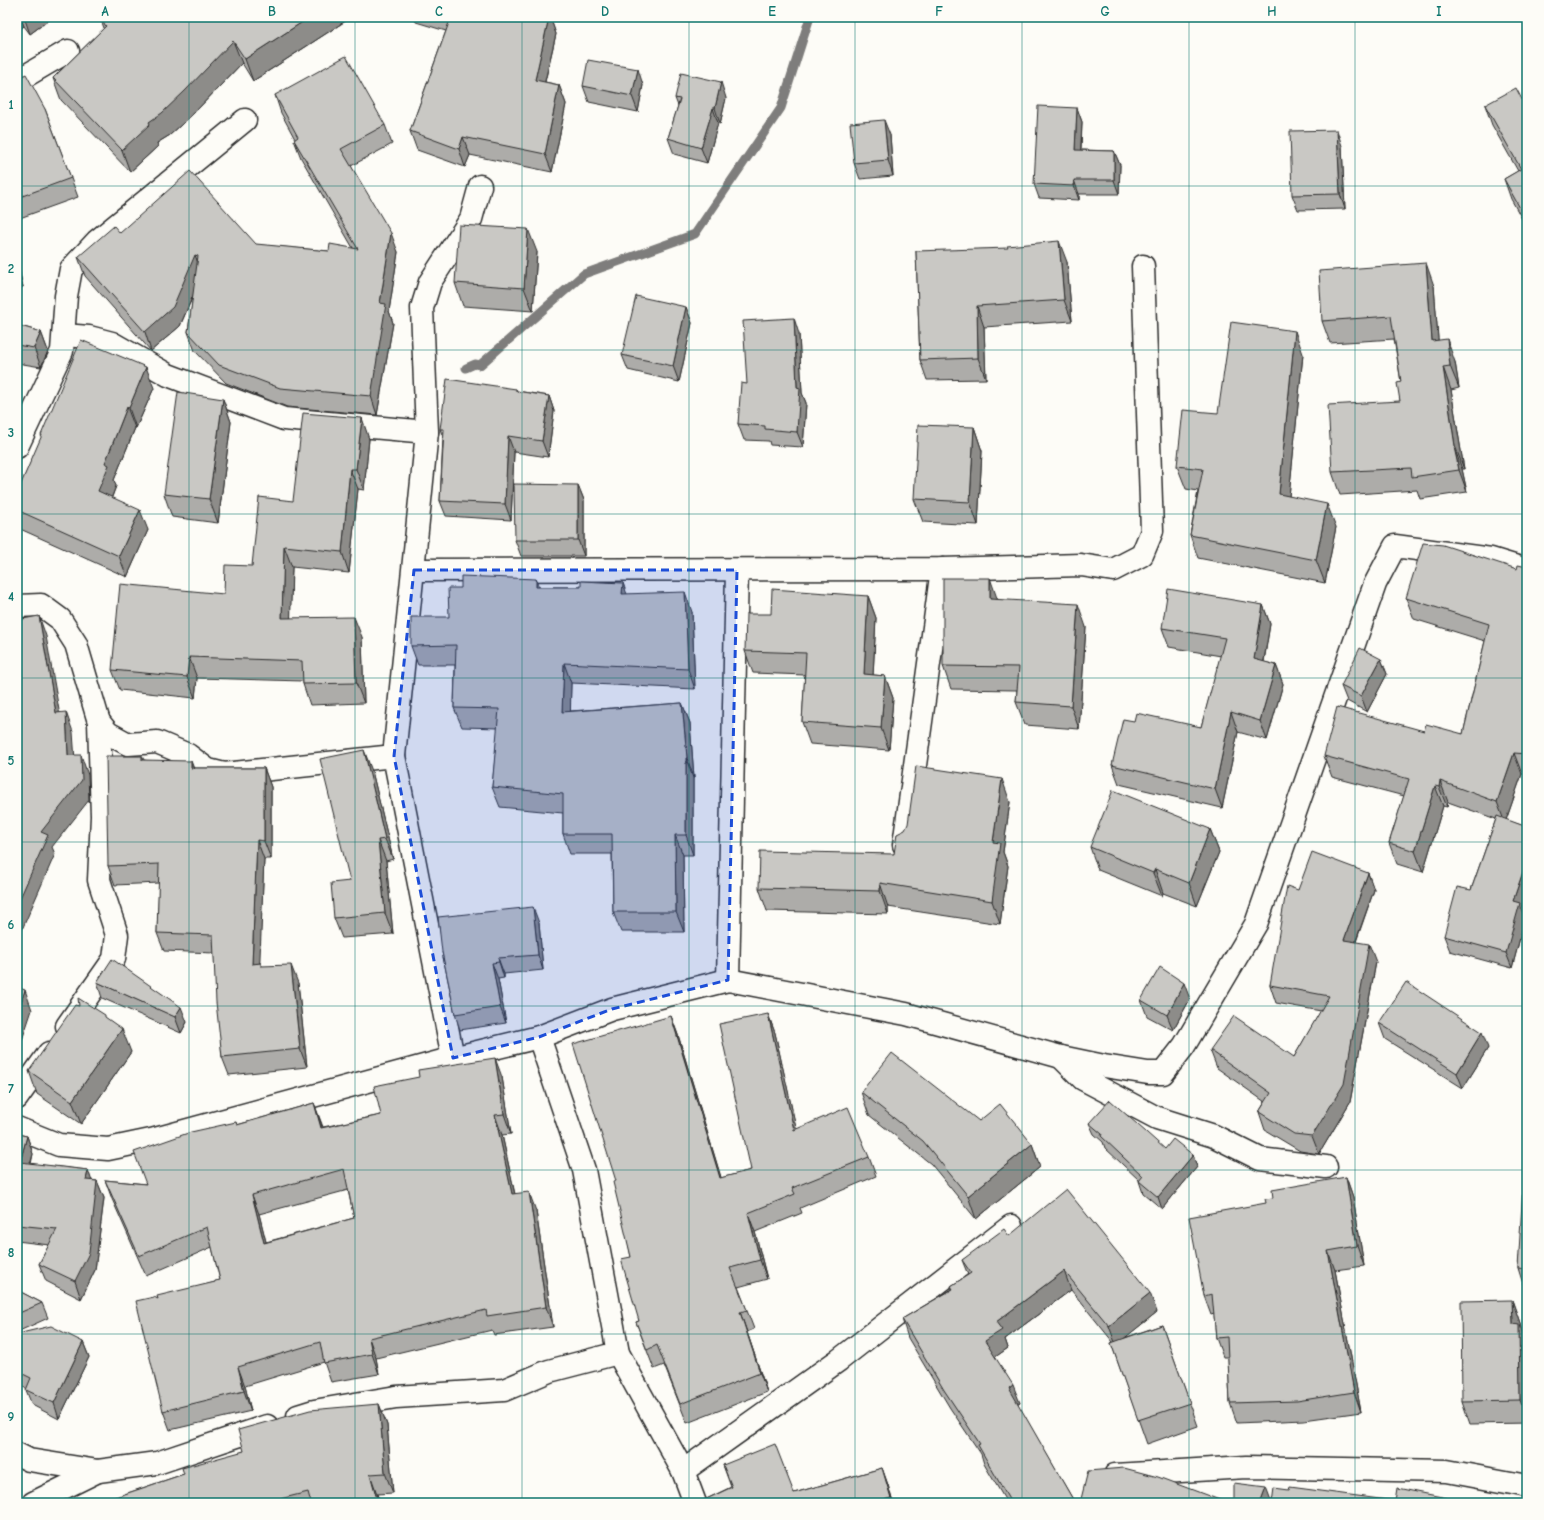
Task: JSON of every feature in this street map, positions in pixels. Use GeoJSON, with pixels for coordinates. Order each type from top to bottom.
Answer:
{"type":"FeatureCollection","features":[{"type":"Feature","properties":{"kind":"street"},"geometry":{"type":"LineString","coordinates":[[17,82],[68,51]]}},
{"type":"Feature","properties":{"kind":"street"},"geometry":{"type":"LineString","coordinates":[[17,448],[62,351],[66,296],[71,269],[97,241],[245,120]]}},
{"type":"Feature","properties":{"kind":"street"},"geometry":{"type":"LineString","coordinates":[[453,1058],[394,756],[427,432],[422,308],[430,282],[471,219],[480,186]]}},
{"type":"Feature","properties":{"kind":"street"},"geometry":{"type":"LineString","coordinates":[[414,570],[737,570],[1081,565],[1113,570],[1142,555],[1152,531],[1143,266]]}},
{"type":"Feature","properties":{"kind":"street"},"geometry":{"type":"LineString","coordinates":[[64,335],[90,337],[112,343],[168,375],[284,419],[427,432]]}},
{"type":"Feature","properties":{"kind":"street"},"geometry":{"type":"LineString","coordinates":[[17,1128],[59,1145],[108,1149],[159,1138],[453,1058],[539,1037],[612,1009],[728,980],[906,1014],[1061,1057],[1141,1072],[1163,1072],[1184,1046],[1256,924],[1301,790],[1375,584],[1396,546],[1491,558],[1527,570]]}},
{"type":"Feature","properties":{"kind":"street"},"geometry":{"type":"LineString","coordinates":[[904,845],[942,568]]}},
{"type":"Feature","properties":{"kind":"street"},"geometry":{"type":"LineString","coordinates":[[728,980],[737,570]]}},
{"type":"Feature","properties":{"kind":"street"},"geometry":{"type":"LineString","coordinates":[[17,606],[41,606],[60,619],[76,644],[99,722],[102,816],[99,880],[117,935],[114,959],[17,1098]]}},
{"type":"Feature","properties":{"kind":"street"},"geometry":{"type":"LineString","coordinates":[[99,722],[108,733],[128,744],[156,742],[188,755],[208,770],[224,774],[394,756]]}},
{"type":"Feature","properties":{"kind":"street"},"geometry":{"type":"LineString","coordinates":[[539,1037],[584,1170],[618,1353],[683,1471],[695,1503]]}},
{"type":"Feature","properties":{"kind":"street"},"geometry":{"type":"LineString","coordinates":[[1061,1057],[1083,1079],[1157,1118],[1214,1136],[1260,1159],[1326,1167]]}},
{"type":"Feature","properties":{"kind":"street"},"geometry":{"type":"LineString","coordinates":[[683,1471],[839,1360],[1011,1226]]}},
{"type":"Feature","properties":{"kind":"street"},"geometry":{"type":"LineString","coordinates":[[33,1503],[98,1472],[158,1463],[314,1411],[396,1397],[504,1390],[548,1371],[618,1353]]}},
{"type":"Feature","properties":{"kind":"street"},"geometry":{"type":"LineString","coordinates":[[17,1454],[29,1460],[98,1472]]}},
{"type":"Feature","properties":{"kind":"street"},"geometry":{"type":"LineString","coordinates":[[1092,1477],[1246,1467],[1446,1471],[1527,1486]]}},
{"type":"Feature","properties":{"kind":"highlighted area"},"geometry":{"type":"Polygon","coordinates":[[[414,570],[737,570],[728,980],[612,1009],[539,1037],[453,1058],[394,756],[414,570]]]}},
{"type":"Feature","properties":{"kind":"building"},"geometry":{"type":"Polygon","coordinates":[[[104,17],[310,17],[245,59],[233,41],[185,91],[162,113],[149,122],[150,124],[122,150],[53,78],[106,26],[101,20],[104,17]]]}},
{"type":"Feature","properties":{"kind":"building"},"geometry":{"type":"Polygon","coordinates":[[[451,17],[549,17],[535,80],[559,85],[545,154],[463,137],[459,149],[410,131],[451,17]]]}},
{"type":"Feature","properties":{"kind":"building"},"geometry":{"type":"Polygon","coordinates":[[[346,56],[385,125],[341,149],[391,233],[380,303],[386,304],[371,396],[280,388],[219,365],[188,332],[198,256],[195,255],[173,307],[145,332],[78,257],[114,226],[120,233],[190,171],[256,244],[329,251],[330,244],[358,249],[294,140],[298,137],[275,95],[346,56]]]}},
{"type":"Feature","properties":{"kind":"building"},"geometry":{"type":"Polygon","coordinates":[[[588,60],[638,69],[632,96],[583,86],[588,60]]]}},
{"type":"Feature","properties":{"kind":"building"},"geometry":{"type":"Polygon","coordinates":[[[681,73],[721,82],[715,108],[713,108],[701,148],[668,138],[680,99],[675,98],[681,73]]]}},
{"type":"Feature","properties":{"kind":"building"},"geometry":{"type":"Polygon","coordinates":[[[26,74],[45,109],[71,178],[17,198],[17,79],[26,74]]]}},
{"type":"Feature","properties":{"kind":"building"},"geometry":{"type":"Polygon","coordinates":[[[1516,88],[1527,109],[1527,221],[1504,179],[1521,169],[1485,105],[1516,88]]]}},
{"type":"Feature","properties":{"kind":"building"},"geometry":{"type":"Polygon","coordinates":[[[1038,106],[1077,108],[1075,150],[1114,151],[1114,180],[1074,180],[1074,186],[1034,184],[1038,106]]]}},
{"type":"Feature","properties":{"kind":"building"},"geometry":{"type":"Polygon","coordinates":[[[884,120],[888,160],[854,163],[850,123],[884,120]]]}},
{"type":"Feature","properties":{"kind":"building"},"geometry":{"type":"Polygon","coordinates":[[[1337,130],[1340,194],[1292,195],[1290,131],[1337,130]]]}},
{"type":"Feature","properties":{"kind":"building"},"geometry":{"type":"Polygon","coordinates":[[[459,225],[528,229],[524,288],[455,283],[459,225]]]}},
{"type":"Feature","properties":{"kind":"building"},"geometry":{"type":"Polygon","coordinates":[[[1059,241],[1064,300],[977,306],[978,358],[920,360],[916,251],[1008,248],[1007,246],[1059,241]]]}},
{"type":"Feature","properties":{"kind":"building"},"geometry":{"type":"Polygon","coordinates":[[[1426,263],[1432,341],[1447,339],[1450,366],[1443,367],[1454,447],[1459,470],[1412,477],[1411,468],[1332,472],[1328,405],[1400,401],[1397,383],[1401,382],[1391,316],[1322,321],[1319,271],[1426,263]]]}},
{"type":"Feature","properties":{"kind":"building"},"geometry":{"type":"Polygon","coordinates":[[[636,296],[686,307],[673,366],[622,355],[636,296]]]}},
{"type":"Feature","properties":{"kind":"building"},"geometry":{"type":"Polygon","coordinates":[[[794,318],[797,387],[800,388],[797,432],[765,429],[765,426],[738,424],[741,383],[747,384],[743,321],[794,318]]]}},
{"type":"Feature","properties":{"kind":"building"},"geometry":{"type":"Polygon","coordinates":[[[1231,322],[1295,331],[1279,494],[1327,504],[1316,560],[1190,535],[1203,469],[1177,466],[1183,410],[1218,413],[1231,322]]]}},
{"type":"Feature","properties":{"kind":"building"},"geometry":{"type":"Polygon","coordinates":[[[17,325],[41,332],[34,348],[17,345],[17,325]]]}},
{"type":"Feature","properties":{"kind":"building"},"geometry":{"type":"Polygon","coordinates":[[[81,340],[146,367],[129,408],[127,407],[105,463],[109,465],[98,491],[140,510],[119,556],[17,510],[17,493],[81,340]]]}},
{"type":"Feature","properties":{"kind":"building"},"geometry":{"type":"Polygon","coordinates":[[[447,379],[516,389],[516,391],[549,396],[542,441],[508,436],[505,504],[440,501],[444,429],[440,429],[447,379]]]}},
{"type":"Feature","properties":{"kind":"building"},"geometry":{"type":"Polygon","coordinates":[[[178,392],[223,399],[209,499],[164,494],[178,392]]]}},
{"type":"Feature","properties":{"kind":"building"},"geometry":{"type":"Polygon","coordinates":[[[303,413],[362,418],[356,469],[350,469],[342,552],[284,546],[282,618],[354,617],[356,683],[303,684],[302,661],[189,657],[187,677],[112,670],[120,584],[224,594],[225,565],[252,566],[259,497],[293,501],[303,413]]]}},
{"type":"Feature","properties":{"kind":"building"},"geometry":{"type":"Polygon","coordinates":[[[918,425],[974,427],[970,502],[914,499],[918,425]]]}},
{"type":"Feature","properties":{"kind":"building"},"geometry":{"type":"Polygon","coordinates":[[[514,484],[578,485],[578,540],[515,540],[514,484]]]}},
{"type":"Feature","properties":{"kind":"building"},"geometry":{"type":"Polygon","coordinates":[[[1423,543],[1443,545],[1517,569],[1518,565],[1527,567],[1527,754],[1514,753],[1497,802],[1440,781],[1439,787],[1435,786],[1415,851],[1389,843],[1409,779],[1324,756],[1337,707],[1424,731],[1426,724],[1463,734],[1489,624],[1406,598],[1423,543]]]}},
{"type":"Feature","properties":{"kind":"building"},"geometry":{"type":"Polygon","coordinates":[[[461,576],[536,579],[536,587],[581,587],[581,581],[623,583],[622,594],[685,592],[688,669],[564,663],[562,712],[682,703],[687,758],[686,835],[675,835],[676,912],[613,912],[612,834],[563,834],[563,794],[492,787],[499,709],[454,708],[456,645],[411,646],[411,617],[449,617],[448,588],[461,588],[461,576]]]}},
{"type":"Feature","properties":{"kind":"building"},"geometry":{"type":"Polygon","coordinates":[[[943,578],[990,578],[990,599],[1078,604],[1071,706],[1016,702],[1019,667],[943,666],[943,578]]]}},
{"type":"Feature","properties":{"kind":"building"},"geometry":{"type":"Polygon","coordinates":[[[772,589],[868,596],[864,674],[885,676],[881,728],[802,722],[806,653],[745,651],[746,614],[771,614],[772,589]]]}},
{"type":"Feature","properties":{"kind":"building"},"geometry":{"type":"Polygon","coordinates":[[[1168,589],[1263,605],[1254,659],[1276,665],[1260,721],[1231,712],[1215,789],[1112,765],[1123,719],[1134,721],[1136,713],[1201,727],[1225,638],[1162,628],[1168,589]]]}},
{"type":"Feature","properties":{"kind":"building"},"geometry":{"type":"Polygon","coordinates":[[[39,616],[56,713],[66,712],[68,755],[81,755],[82,780],[41,832],[48,835],[17,905],[17,620],[39,616]]]}},
{"type":"Feature","properties":{"kind":"building"},"geometry":{"type":"Polygon","coordinates":[[[1360,648],[1381,659],[1361,696],[1341,686],[1360,648]]]}},
{"type":"Feature","properties":{"kind":"building"},"geometry":{"type":"Polygon","coordinates":[[[364,750],[385,839],[378,840],[385,913],[334,918],[331,883],[350,881],[320,759],[364,750]]]}},
{"type":"Feature","properties":{"kind":"building"},"geometry":{"type":"Polygon","coordinates":[[[106,756],[142,756],[142,760],[191,761],[191,768],[264,768],[264,841],[257,840],[252,964],[261,963],[261,966],[291,965],[300,1049],[222,1057],[216,1002],[213,935],[157,933],[159,864],[108,866],[106,756]]]}},
{"type":"Feature","properties":{"kind":"building"},"geometry":{"type":"Polygon","coordinates":[[[916,766],[1002,779],[993,842],[1000,843],[992,901],[880,883],[880,891],[759,888],[760,851],[894,854],[897,834],[905,830],[908,824],[916,766]]]}},
{"type":"Feature","properties":{"kind":"building"},"geometry":{"type":"Polygon","coordinates":[[[1113,790],[1210,829],[1189,883],[1155,869],[1153,873],[1090,847],[1113,790]]]}},
{"type":"Feature","properties":{"kind":"building"},"geometry":{"type":"Polygon","coordinates":[[[1497,816],[1527,827],[1527,860],[1513,901],[1520,903],[1506,953],[1444,936],[1457,887],[1471,890],[1497,816]]]}},
{"type":"Feature","properties":{"kind":"building"},"geometry":{"type":"Polygon","coordinates":[[[1312,852],[1368,873],[1344,940],[1369,944],[1344,1084],[1312,1136],[1294,1134],[1259,1112],[1271,1093],[1210,1050],[1234,1016],[1294,1057],[1329,996],[1270,985],[1287,886],[1298,890],[1312,852]]]}},
{"type":"Feature","properties":{"kind":"building"},"geometry":{"type":"Polygon","coordinates":[[[533,907],[538,955],[498,958],[499,962],[492,963],[500,1007],[455,1014],[442,952],[438,917],[533,907]]]}},
{"type":"Feature","properties":{"kind":"building"},"geometry":{"type":"Polygon","coordinates":[[[112,959],[181,1007],[175,1017],[97,982],[112,959]]]}},
{"type":"Feature","properties":{"kind":"building"},"geometry":{"type":"Polygon","coordinates":[[[1160,967],[1184,983],[1167,1015],[1141,1000],[1160,967]]]}},
{"type":"Feature","properties":{"kind":"building"},"geometry":{"type":"Polygon","coordinates":[[[1406,982],[1482,1032],[1457,1073],[1379,1023],[1406,982]]]}},
{"type":"Feature","properties":{"kind":"building"},"geometry":{"type":"Polygon","coordinates":[[[17,987],[25,990],[17,1014],[17,987]]]}},
{"type":"Feature","properties":{"kind":"building"},"geometry":{"type":"Polygon","coordinates":[[[78,998],[105,1015],[105,1017],[122,1029],[72,1101],[29,1071],[75,1005],[79,1006],[78,998]]]}},
{"type":"Feature","properties":{"kind":"building"},"geometry":{"type":"Polygon","coordinates":[[[768,1014],[794,1130],[848,1107],[869,1157],[792,1188],[795,1194],[748,1213],[760,1260],[730,1268],[747,1310],[740,1312],[760,1373],[680,1404],[657,1345],[647,1350],[636,1322],[639,1321],[621,1259],[631,1257],[613,1182],[616,1181],[573,1044],[671,1016],[720,1178],[751,1170],[719,1024],[768,1014]]]}},
{"type":"Feature","properties":{"kind":"building"},"geometry":{"type":"Polygon","coordinates":[[[892,1053],[979,1121],[1000,1104],[1032,1144],[968,1196],[923,1141],[861,1092],[892,1053]]]}},
{"type":"Feature","properties":{"kind":"building"},"geometry":{"type":"Polygon","coordinates":[[[495,1058],[504,1114],[495,1115],[512,1194],[529,1192],[546,1307],[487,1316],[486,1310],[369,1338],[372,1354],[324,1363],[320,1342],[238,1367],[244,1391],[163,1411],[136,1301],[154,1297],[158,1299],[157,1296],[220,1280],[207,1227],[139,1256],[105,1180],[146,1184],[134,1152],[191,1132],[236,1122],[237,1125],[314,1103],[321,1128],[381,1115],[374,1086],[419,1077],[418,1070],[495,1058]],[[344,1169],[252,1195],[264,1243],[354,1218],[344,1169]]]}},
{"type":"Feature","properties":{"kind":"building"},"geometry":{"type":"Polygon","coordinates":[[[1110,1100],[1165,1149],[1173,1139],[1193,1155],[1158,1197],[1139,1181],[1143,1176],[1101,1136],[1102,1134],[1089,1123],[1110,1100]]]}},
{"type":"Feature","properties":{"kind":"building"},"geometry":{"type":"Polygon","coordinates":[[[17,1134],[27,1136],[20,1162],[88,1170],[86,1180],[97,1181],[89,1253],[75,1281],[39,1264],[57,1229],[17,1225],[17,1134]]]}},
{"type":"Feature","properties":{"kind":"building"},"geometry":{"type":"Polygon","coordinates":[[[1346,1177],[1357,1246],[1328,1251],[1354,1392],[1297,1401],[1230,1403],[1227,1337],[1216,1338],[1212,1294],[1204,1296],[1189,1217],[1266,1203],[1265,1199],[1273,1198],[1272,1190],[1346,1177]]]}},
{"type":"Feature","properties":{"kind":"building"},"geometry":{"type":"Polygon","coordinates":[[[1523,1186],[1527,1187],[1527,1269],[1518,1268],[1523,1186]]]}},
{"type":"Feature","properties":{"kind":"building"},"geometry":{"type":"Polygon","coordinates":[[[1066,1189],[1150,1293],[1109,1326],[1064,1271],[996,1322],[1002,1330],[985,1341],[1013,1385],[1009,1388],[1075,1503],[1011,1503],[978,1445],[980,1444],[944,1390],[902,1319],[953,1289],[951,1286],[971,1273],[962,1260],[1004,1229],[1009,1236],[1066,1189]]]}},
{"type":"Feature","properties":{"kind":"building"},"geometry":{"type":"Polygon","coordinates":[[[17,1290],[42,1303],[17,1314],[17,1290]]]}},
{"type":"Feature","properties":{"kind":"building"},"geometry":{"type":"Polygon","coordinates":[[[1512,1300],[1513,1324],[1519,1325],[1520,1400],[1462,1401],[1461,1301],[1512,1300]]]}},
{"type":"Feature","properties":{"kind":"building"},"geometry":{"type":"Polygon","coordinates":[[[1162,1325],[1190,1403],[1138,1420],[1111,1343],[1162,1325]]]}},
{"type":"Feature","properties":{"kind":"building"},"geometry":{"type":"Polygon","coordinates":[[[51,1326],[83,1342],[54,1403],[26,1390],[31,1378],[17,1371],[17,1334],[51,1326]]]}},
{"type":"Feature","properties":{"kind":"building"},"geometry":{"type":"Polygon","coordinates":[[[379,1404],[385,1473],[370,1474],[378,1503],[311,1503],[308,1492],[264,1503],[98,1503],[184,1474],[182,1468],[244,1451],[238,1430],[310,1410],[379,1404]]]}},
{"type":"Feature","properties":{"kind":"building"},"geometry":{"type":"Polygon","coordinates":[[[775,1444],[794,1493],[882,1468],[891,1498],[872,1503],[698,1503],[732,1487],[723,1465],[775,1444]]]}},
{"type":"Feature","properties":{"kind":"building"},"geometry":{"type":"Polygon","coordinates":[[[1124,1468],[1158,1477],[1225,1503],[1080,1503],[1088,1471],[1124,1468]]]}},
{"type":"Feature","properties":{"kind":"building"},"geometry":{"type":"Polygon","coordinates":[[[1234,1483],[1266,1487],[1260,1503],[1234,1503],[1234,1483]]]}},
{"type":"Feature","properties":{"kind":"building"},"geometry":{"type":"Polygon","coordinates":[[[1290,1487],[1395,1501],[1397,1488],[1447,1498],[1446,1503],[1272,1503],[1274,1488],[1289,1490],[1290,1487]]]}},
{"type":"Feature","properties":{"kind":"waterway"},"geometry":{"type":"LineString","coordinates":[[466,368],[475,364],[480,365],[584,274],[695,234],[781,108],[810,17]]}}]}
